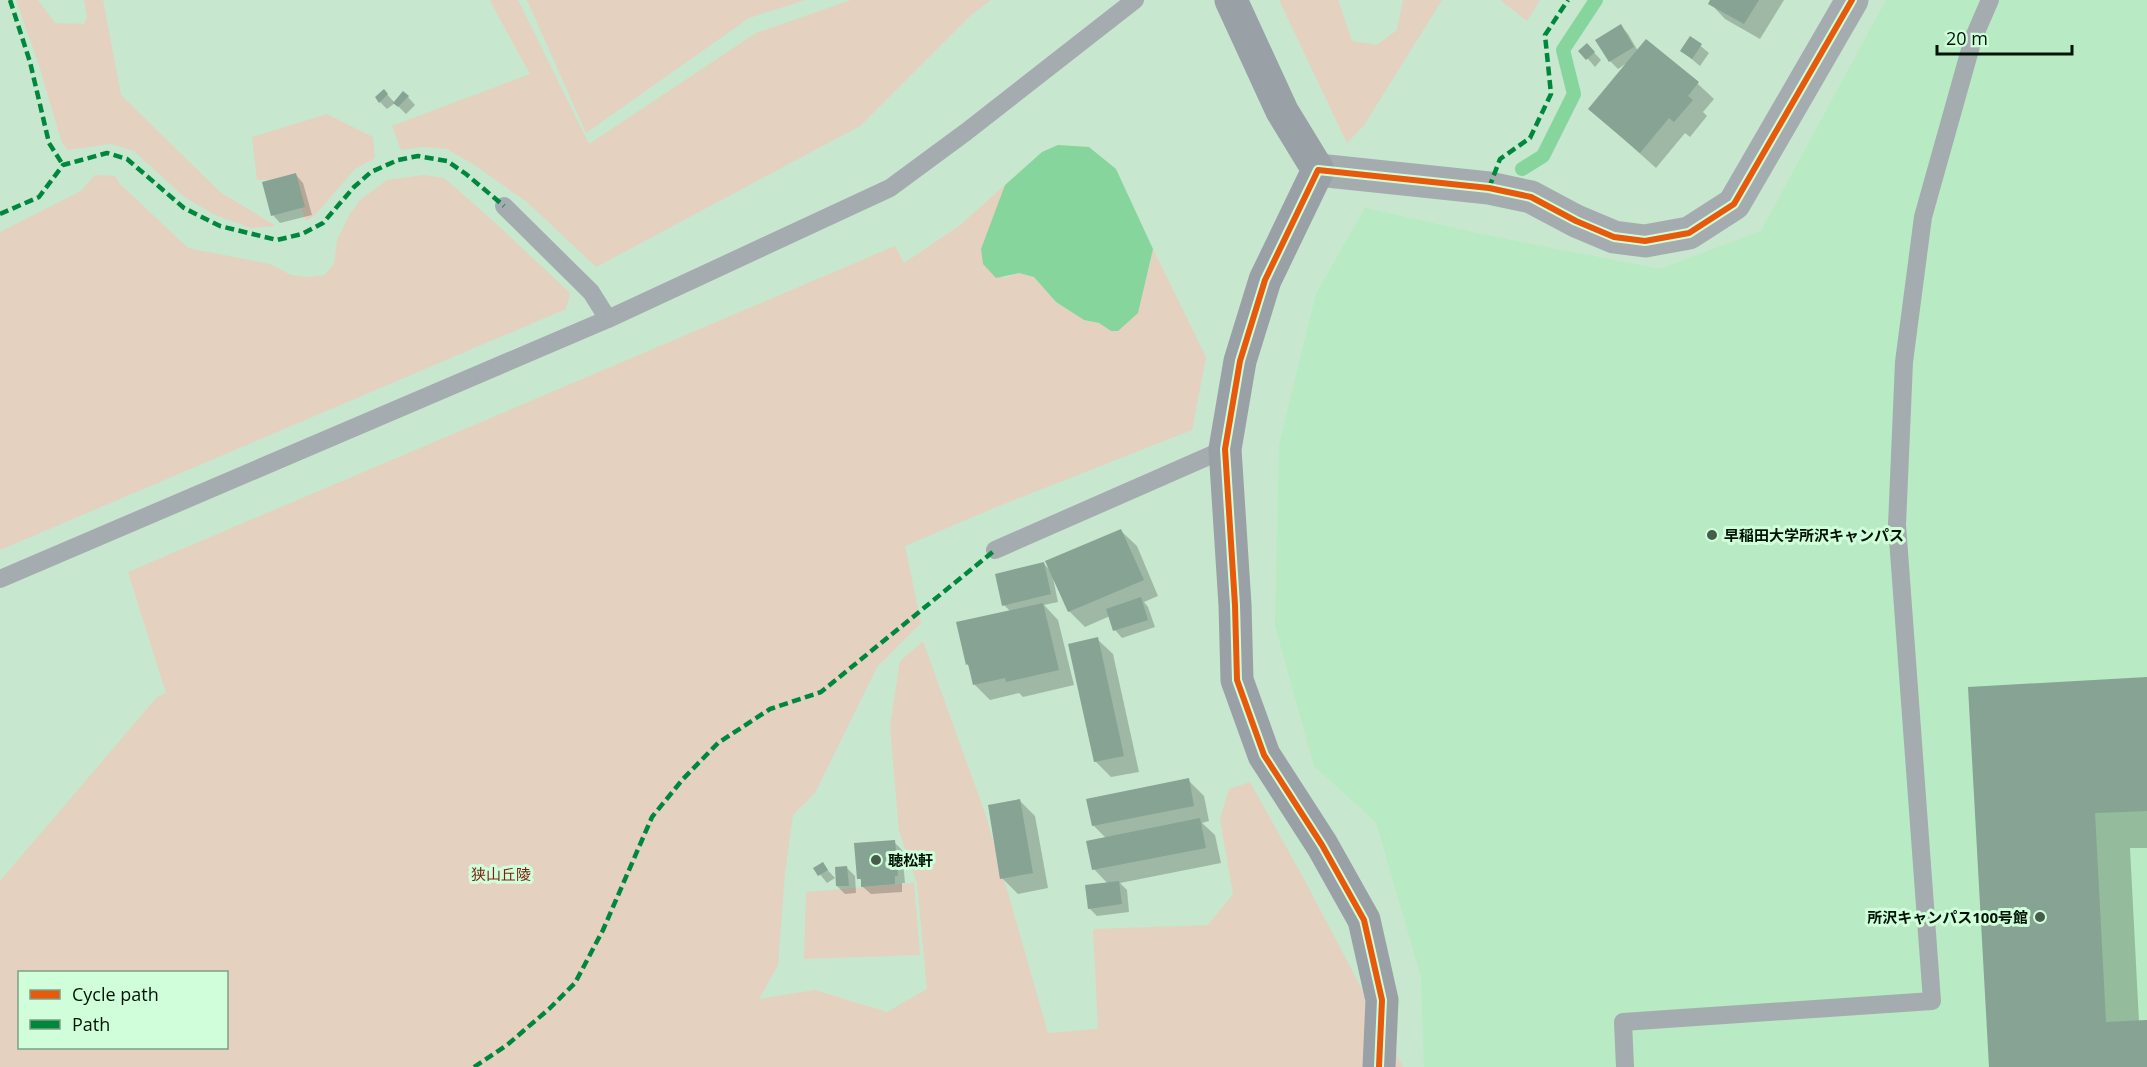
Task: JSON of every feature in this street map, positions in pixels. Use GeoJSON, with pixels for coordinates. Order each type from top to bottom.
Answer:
{"type":"FeatureCollection","features":[{"type":"Feature","properties":{"kind":"street"},"geometry":{"type":"LineString","coordinates":[[1231,0],[1282,111],[1318,170]]}},
{"type":"Feature","properties":{"kind":"street"},"geometry":{"type":"LineString","coordinates":[[1318,170],[1489,188],[1531,197],[1576,221],[1614,237],[1645,241],[1689,233],[1734,204],[1852,0]]}},
{"type":"Feature","properties":{"kind":"street"},"geometry":{"type":"LineString","coordinates":[[1318,170],[1265,280],[1240,361],[1225,449],[1235,605],[1237,680],[1264,755],[1322,845],[1364,920],[1382,1000],[1379,1067]]}},
{"type":"Feature","properties":{"kind":"lane"},"geometry":{"type":"LineString","coordinates":[[0,579],[608,319],[890,188],[966,132],[1135,0]]}},
{"type":"Feature","properties":{"kind":"lane"},"geometry":{"type":"LineString","coordinates":[[1625,1067],[1623,1022],[1932,1001],[1897,525],[1904,362],[1923,217],[1973,39],[1990,0]]}},
{"type":"Feature","properties":{"kind":"lane"},"geometry":{"type":"LineString","coordinates":[[504,206],[591,292],[608,319]]}},
{"type":"Feature","properties":{"kind":"lane"},"geometry":{"type":"LineString","coordinates":[[995,550],[1225,449]]}},
{"type":"Feature","properties":{"kind":"shaded area","name":"早稲田大学所沢キャンパス"},"geometry":{"type":"Polygon","coordinates":[[[1886,0],[2147,0],[2147,1067],[1424,1067],[1421,977],[1376,822],[1314,766],[1275,625],[1279,445],[1316,294],[1365,208],[1496,237],[1660,269],[1761,231],[1886,0]]]}},
{"type":"Feature","properties":{"kind":"shaded area"},"geometry":{"type":"Polygon","coordinates":[[[1058,145],[1089,147],[1116,169],[1153,249],[1138,313],[1118,331],[1111,331],[1099,323],[1084,320],[1056,302],[1034,277],[1019,273],[996,278],[983,264],[981,249],[1005,185],[1042,152],[1058,145]]]}},
{"type":"Feature","properties":{"kind":"green space"},"geometry":{"type":"Polygon","coordinates":[[[16,0],[38,0],[55,23],[84,24],[87,18],[84,0],[103,0],[121,95],[220,192],[276,226],[251,228],[213,214],[183,196],[134,151],[111,144],[68,150],[62,143],[38,62],[16,0]]]}},
{"type":"Feature","properties":{"kind":"green space"},"geometry":{"type":"Polygon","coordinates":[[[518,0],[589,144],[756,33],[851,0],[991,0],[971,15],[860,126],[596,267],[527,202],[473,164],[447,149],[423,147],[401,150],[392,126],[530,74],[490,1],[518,0]]]}},
{"type":"Feature","properties":{"kind":"green space"},"geometry":{"type":"Polygon","coordinates":[[[527,0],[805,0],[749,18],[586,133],[527,0]]]}},
{"type":"Feature","properties":{"kind":"green space"},"geometry":{"type":"Polygon","coordinates":[[[1279,0],[1338,0],[1352,41],[1377,45],[1397,30],[1403,0],[1442,0],[1364,125],[1347,143],[1279,0]]]}},
{"type":"Feature","properties":{"kind":"green space"},"geometry":{"type":"Polygon","coordinates":[[[1500,0],[1540,0],[1527,21],[1500,0]]]}},
{"type":"Feature","properties":{"kind":"green space"},"geometry":{"type":"Polygon","coordinates":[[[327,114],[373,137],[375,158],[355,169],[314,216],[306,221],[292,180],[257,180],[252,137],[327,114]]]}},
{"type":"Feature","properties":{"kind":"green space"},"geometry":{"type":"Polygon","coordinates":[[[95,175],[115,176],[120,184],[188,248],[270,264],[291,275],[308,277],[324,275],[334,264],[337,240],[350,214],[360,200],[387,180],[424,175],[444,178],[570,293],[566,309],[0,550],[0,232],[81,191],[95,175]]]}},
{"type":"Feature","properties":{"kind":"green space","name":"狭山丘陵"},"geometry":{"type":"Polygon","coordinates":[[[1005,185],[981,249],[1004,278],[1019,273],[1034,277],[1056,302],[1084,320],[1099,323],[1111,331],[1146,280],[1153,249],[1206,357],[1192,430],[989,510],[905,546],[921,623],[877,667],[815,793],[793,815],[785,873],[778,965],[759,999],[815,990],[887,1012],[927,989],[917,883],[899,831],[890,727],[900,661],[923,641],[986,816],[1048,1033],[1098,1029],[1093,929],[1208,925],[1233,894],[1220,819],[1229,789],[1250,782],[1403,1067],[0,1067],[0,881],[157,697],[166,693],[128,572],[895,246],[904,263],[959,226],[1005,185]]]}},
{"type":"Feature","properties":{"kind":"green space"},"geometry":{"type":"Polygon","coordinates":[[[914,883],[920,955],[804,959],[806,892],[914,883]]]}},
{"type":"Feature","properties":{"kind":"building"},"geometry":{"type":"Polygon","coordinates":[[[1710,0],[1759,0],[1744,24],[1708,4],[1710,0]]]}},
{"type":"Feature","properties":{"kind":"building"},"geometry":{"type":"Polygon","coordinates":[[[1621,24],[1634,47],[1609,62],[1595,40],[1621,24]]]}},
{"type":"Feature","properties":{"kind":"building"},"geometry":{"type":"Polygon","coordinates":[[[1690,36],[1702,44],[1692,59],[1680,51],[1690,36]]]}},
{"type":"Feature","properties":{"kind":"building"},"geometry":{"type":"Polygon","coordinates":[[[1646,39],[1699,82],[1688,96],[1693,100],[1674,122],[1669,118],[1640,153],[1588,109],[1646,39]]]}},
{"type":"Feature","properties":{"kind":"building"},"geometry":{"type":"Polygon","coordinates":[[[1587,43],[1595,52],[1586,60],[1578,51],[1587,43]]]}},
{"type":"Feature","properties":{"kind":"building"},"geometry":{"type":"Polygon","coordinates":[[[384,89],[388,94],[379,103],[375,97],[384,89]]]}},
{"type":"Feature","properties":{"kind":"building"},"geometry":{"type":"Polygon","coordinates":[[[403,91],[409,96],[398,107],[393,103],[403,91]]]}},
{"type":"Feature","properties":{"kind":"building"},"geometry":{"type":"Polygon","coordinates":[[[296,173],[305,207],[271,216],[262,182],[296,173]]]}},
{"type":"Feature","properties":{"kind":"building"},"geometry":{"type":"Polygon","coordinates":[[[1121,529],[1144,580],[1068,612],[1045,561],[1121,529]]]}},
{"type":"Feature","properties":{"kind":"building"},"geometry":{"type":"Polygon","coordinates":[[[1044,562],[1051,594],[1002,606],[995,574],[1044,562]]]}},
{"type":"Feature","properties":{"kind":"building"},"geometry":{"type":"Polygon","coordinates":[[[1141,597],[1148,620],[1113,631],[1106,609],[1141,597]]]}},
{"type":"Feature","properties":{"kind":"building"},"geometry":{"type":"Polygon","coordinates":[[[1043,603],[1059,670],[1006,682],[1005,678],[973,685],[956,622],[1043,603]]]}},
{"type":"Feature","properties":{"kind":"building"},"geometry":{"type":"Polygon","coordinates":[[[1098,637],[1124,756],[1094,762],[1068,644],[1098,637]]]}},
{"type":"Feature","properties":{"kind":"building","name":"所沢キャンパス100号館"},"geometry":{"type":"Polygon","coordinates":[[[2147,677],[2147,811],[2095,813],[2106,1022],[2147,1020],[2147,1067],[1989,1067],[1968,687],[2147,677]]]}},
{"type":"Feature","properties":{"kind":"building"},"geometry":{"type":"Polygon","coordinates":[[[1189,778],[1194,806],[1092,826],[1086,799],[1189,778]]]}},
{"type":"Feature","properties":{"kind":"building"},"geometry":{"type":"Polygon","coordinates":[[[1020,799],[1033,873],[1000,879],[988,805],[1020,799]]]}},
{"type":"Feature","properties":{"kind":"building"},"geometry":{"type":"Polygon","coordinates":[[[1200,818],[1206,848],[1092,870],[1086,841],[1200,818]]]}},
{"type":"Feature","properties":{"kind":"building"},"geometry":{"type":"Polygon","coordinates":[[[895,840],[898,876],[895,876],[895,884],[861,887],[861,879],[857,879],[854,843],[895,840]]]}},
{"type":"Feature","properties":{"kind":"building"},"geometry":{"type":"Polygon","coordinates":[[[823,862],[828,870],[818,876],[813,868],[823,862]]]}},
{"type":"Feature","properties":{"kind":"building"},"geometry":{"type":"Polygon","coordinates":[[[847,866],[849,886],[836,886],[835,867],[847,866]]]}},
{"type":"Feature","properties":{"kind":"building"},"geometry":{"type":"Polygon","coordinates":[[[1119,881],[1122,904],[1088,909],[1085,885],[1119,881]]]}},
{"type":"Feature","properties":{"kind":"waterway"},"geometry":{"type":"LineString","coordinates":[[1522,169],[1543,156],[1574,94],[1563,50],[1596,0]]}},
{"type":"Feature","properties":{"kind":"marked path"},"geometry":{"type":"LineString","coordinates":[[10,0],[30,62],[49,143],[63,165]]}},
{"type":"Feature","properties":{"kind":"marked path"},"geometry":{"type":"LineString","coordinates":[[1489,188],[1500,159],[1530,138],[1551,94],[1545,35],[1568,0]]}},
{"type":"Feature","properties":{"kind":"marked path"},"geometry":{"type":"LineString","coordinates":[[0,214],[39,197],[63,165],[107,153],[127,159],[184,208],[220,226],[277,240],[302,234],[323,223],[354,187],[371,172],[398,160],[418,156],[447,161],[504,206]]}},
{"type":"Feature","properties":{"kind":"marked path"},"geometry":{"type":"LineString","coordinates":[[474,1067],[507,1045],[575,983],[603,930],[652,817],[683,779],[718,743],[770,709],[821,692],[995,550]]}},
{"type":"Feature","properties":{"kind":"cycle path"},"geometry":{"type":"LineString","coordinates":[[1379,1067],[1382,1000],[1364,920],[1322,845],[1264,755],[1237,680],[1235,605],[1225,449],[1240,361],[1265,280],[1318,170],[1489,188],[1531,197],[1576,221],[1614,237],[1645,241],[1689,233],[1734,204],[1852,0]]}},
{"type":"Feature","properties":{"kind":"place","name":"早稲田大学所沢キャンパス"},"geometry":{"type":"Point","coordinates":[1712,535]}},
{"type":"Feature","properties":{"kind":"place","name":"聴松軒"},"geometry":{"type":"Point","coordinates":[876,860]}},
{"type":"Feature","properties":{"kind":"place","name":"所沢キャンパス100号館"},"geometry":{"type":"Point","coordinates":[2040,917]}}]}
